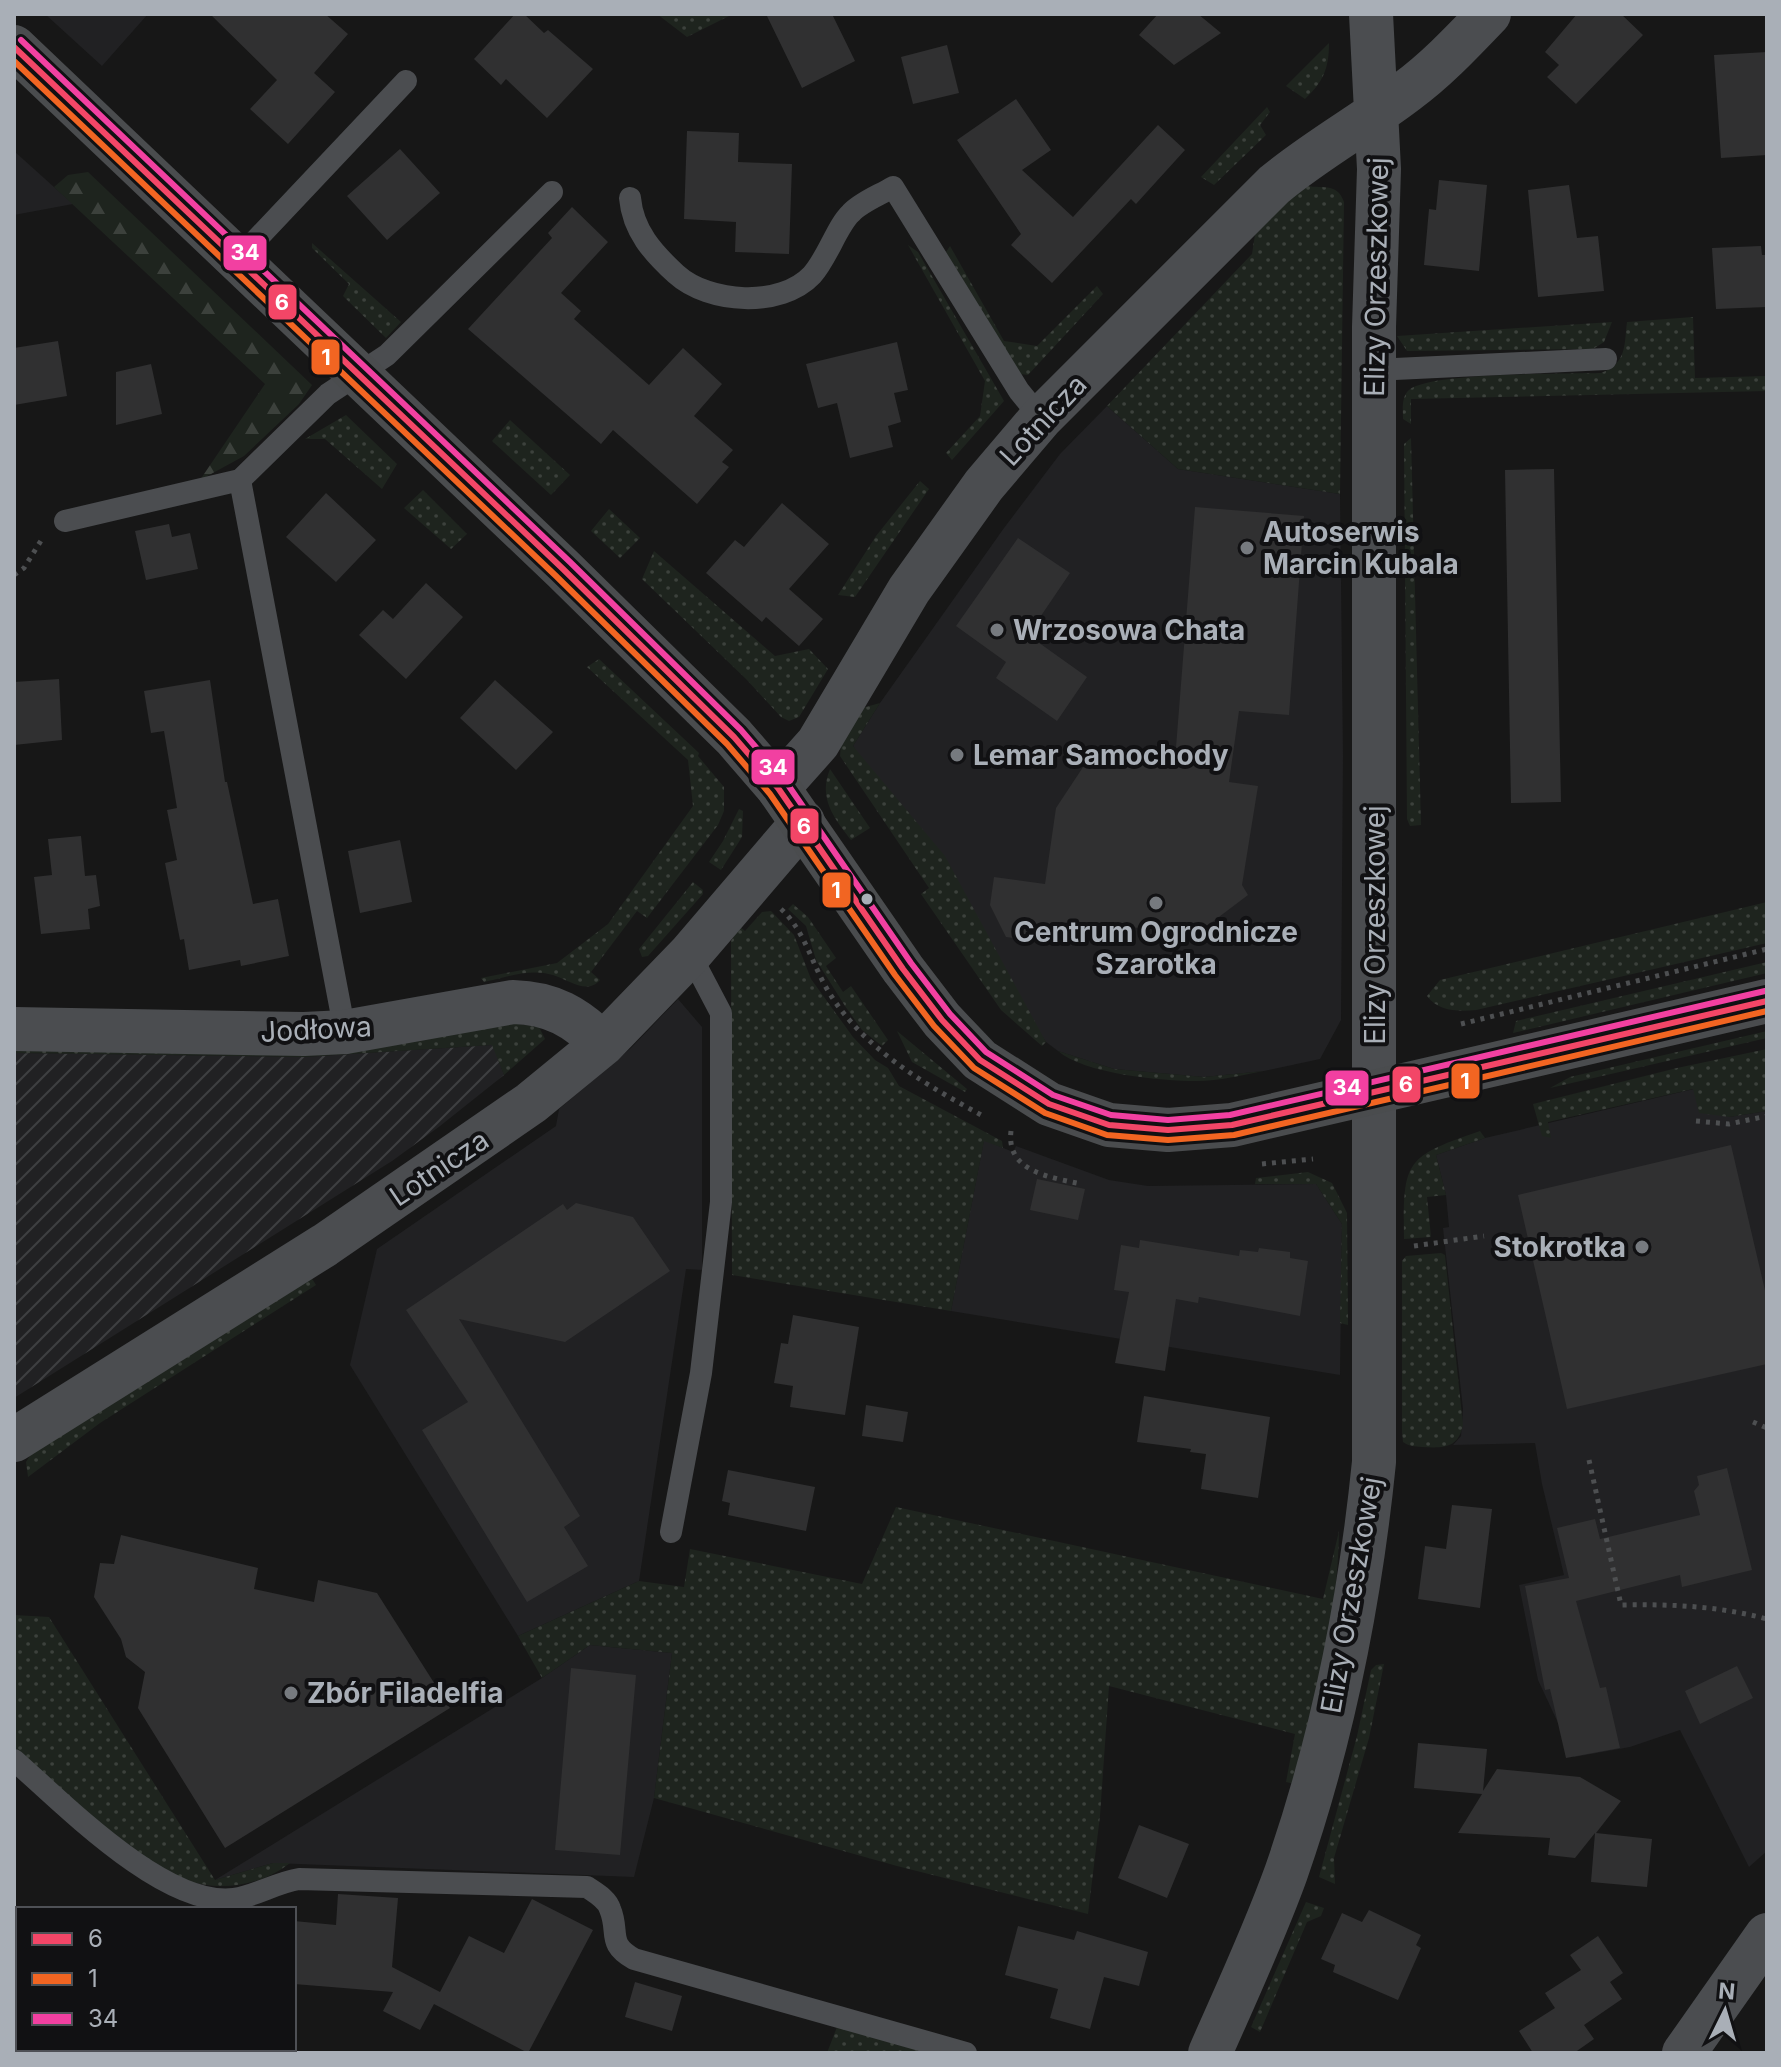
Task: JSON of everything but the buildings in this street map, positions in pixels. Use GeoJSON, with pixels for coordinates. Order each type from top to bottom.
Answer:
{"type":"FeatureCollection","features":[{"type":"Feature","properties":{"kind":"street","name":"Elizy Orzeszkowej"},"geometry":{"type":"LineString","coordinates":[[1210,2053],[1293,1849],[1325,1738],[1361,1573],[1374,1462],[1374,370],[1379,169],[1371,14]]}},
{"type":"Feature","properties":{"kind":"street"},"geometry":{"type":"LineString","coordinates":[[1377,112],[1432,71],[1489,14]]}},
{"type":"Feature","properties":{"kind":"street"},"geometry":{"type":"LineString","coordinates":[[14,47],[563,569],[734,737],[791,805],[903,969],[942,1020],[980,1060],[1049,1104],[1109,1125],[1168,1130],[1232,1125],[1767,1001]]}},
{"type":"Feature","properties":{"kind":"street","name":"Lotnicza"},"geometry":{"type":"LineString","coordinates":[[14,1440],[325,1245],[456,1157],[531,1103],[603,1044],[690,954],[749,883],[791,805],[818,743],[909,590],[984,485],[1041,418],[1274,185],[1305,159],[1377,112]]}},
{"type":"Feature","properties":{"kind":"street","name":"Jodłowa"},"geometry":{"type":"LineString","coordinates":[[14,1029],[345,1032],[513,1002],[534,1003],[568,1014],[603,1044]]}},
{"type":"Feature","properties":{"kind":"street"},"geometry":{"type":"LineString","coordinates":[[1684,2053],[1767,1935]]}},
{"type":"Feature","properties":{"kind":"lane"},"geometry":{"type":"LineString","coordinates":[[237,260],[406,81]]}},
{"type":"Feature","properties":{"kind":"lane"},"geometry":{"type":"LineString","coordinates":[[630,198],[637,229],[655,255],[681,279],[712,292],[757,299],[777,296],[797,288],[826,256],[850,213],[893,187],[1026,401],[1041,418]]}},
{"type":"Feature","properties":{"kind":"lane"},"geometry":{"type":"LineString","coordinates":[[65,521],[240,480],[328,394],[387,355],[552,192]]}},
{"type":"Feature","properties":{"kind":"lane"},"geometry":{"type":"LineString","coordinates":[[1374,370],[1606,359]]}},
{"type":"Feature","properties":{"kind":"lane"},"geometry":{"type":"LineString","coordinates":[[240,480],[345,1032]]}},
{"type":"Feature","properties":{"kind":"lane"},"geometry":{"type":"LineString","coordinates":[[671,1532],[701,1373],[721,1202],[721,1013],[690,954]]}},
{"type":"Feature","properties":{"kind":"lane"},"geometry":{"type":"LineString","coordinates":[[14,1760],[108,1844],[140,1867],[173,1884],[214,1898],[233,1899],[280,1882],[299,1879],[587,1887],[601,1896],[610,1909],[615,1941],[620,1951],[634,1959],[966,2053]]}},
{"type":"Feature","properties":{"kind":"path"},"geometry":{"type":"LineString","coordinates":[[14,575],[24,568],[45,534],[65,521]]}},
{"type":"Feature","properties":{"kind":"path"},"geometry":{"type":"LineString","coordinates":[[749,883],[797,926],[817,974],[846,1019],[875,1048],[904,1066]]}},
{"type":"Feature","properties":{"kind":"path"},"geometry":{"type":"LineString","coordinates":[[1461,1024],[1767,949]]}},
{"type":"Feature","properties":{"kind":"path"},"geometry":{"type":"LineString","coordinates":[[1696,1121],[1729,1124],[1767,1116]]}},
{"type":"Feature","properties":{"kind":"path"},"geometry":{"type":"LineString","coordinates":[[1011,1131],[1010,1145],[1015,1157],[1038,1174],[1081,1184]]}},
{"type":"Feature","properties":{"kind":"path"},"geometry":{"type":"LineString","coordinates":[[1406,1247],[1484,1236]]}},
{"type":"Feature","properties":{"kind":"path"},"geometry":{"type":"LineString","coordinates":[[1753,1422],[1767,1428]]}},
{"type":"Feature","properties":{"kind":"path"},"geometry":{"type":"LineString","coordinates":[[1589,1460],[1621,1605],[1678,1604],[1732,1610],[1767,1619]]}},
{"type":"Feature","properties":{"kind":"shaded area"},"geometry":{"type":"Polygon","coordinates":[[[45,14],[148,14],[102,66],[45,14]]]}},
{"type":"Feature","properties":{"kind":"shaded area"},"geometry":{"type":"Polygon","coordinates":[[[14,151],[54,187],[73,204],[14,215],[14,151]]]}},
{"type":"Feature","properties":{"kind":"shaded area"},"geometry":{"type":"Polygon","coordinates":[[[1107,406],[1178,469],[1340,494],[1343,756],[1341,1020],[1320,1059],[1264,1071],[1204,1077],[1114,1069],[1058,1051],[1046,1042],[853,746],[1004,528],[1060,454],[1107,406]]]}},
{"type":"Feature","properties":{"kind":"shaded area"},"geometry":{"type":"Polygon","coordinates":[[[678,999],[702,1027],[702,1270],[686,1269],[639,1581],[518,1636],[350,1365],[377,1249],[556,1126],[559,1109],[631,1048],[678,999]]]}},
{"type":"Feature","properties":{"kind":"shaded area"},"geometry":{"type":"Polygon","coordinates":[[[493,1045],[504,1075],[440,1126],[392,1161],[14,1398],[14,1053],[304,1057],[493,1045]]]}},
{"type":"Feature","properties":{"kind":"shaded area"},"geometry":{"type":"Polygon","coordinates":[[[1694,1089],[1729,1117],[1767,1111],[1767,1851],[1749,1867],[1680,1730],[1630,1747],[1574,1757],[1538,1680],[1519,1585],[1564,1575],[1535,1443],[1453,1445],[1461,1436],[1463,1409],[1443,1228],[1449,1227],[1446,1195],[1436,1155],[1485,1138],[1694,1089]]]}},
{"type":"Feature","properties":{"kind":"shaded area"},"geometry":{"type":"Polygon","coordinates":[[[984,1140],[1013,1152],[1016,1146],[1109,1180],[1148,1186],[1316,1184],[1342,1224],[1340,1375],[951,1311],[984,1140]]]}},
{"type":"Feature","properties":{"kind":"shaded area"},"geometry":{"type":"Polygon","coordinates":[[[590,1645],[672,1653],[654,1798],[634,1877],[273,1863],[215,1880],[542,1678],[590,1645]]]}},
{"type":"Feature","properties":{"kind":"green space"},"geometry":{"type":"Polygon","coordinates":[[[657,14],[733,14],[687,37],[657,14]]]}},
{"type":"Feature","properties":{"kind":"green space"},"geometry":{"type":"Polygon","coordinates":[[[1329,43],[1324,74],[1305,99],[1286,86],[1329,43]]]}},
{"type":"Feature","properties":{"kind":"green space"},"geometry":{"type":"Polygon","coordinates":[[[1267,107],[1270,112],[1260,125],[1266,135],[1214,185],[1201,177],[1267,107]]]}},
{"type":"Feature","properties":{"kind":"green space"},"geometry":{"type":"Polygon","coordinates":[[[88,172],[312,385],[299,404],[244,456],[200,480],[265,384],[54,187],[68,175],[88,172]]]}},
{"type":"Feature","properties":{"kind":"green space"},"geometry":{"type":"Polygon","coordinates":[[[1304,185],[1337,191],[1344,202],[1340,494],[1178,469],[1107,406],[1252,254],[1256,228],[1304,185]]]}},
{"type":"Feature","properties":{"kind":"green space"},"geometry":{"type":"Polygon","coordinates":[[[312,243],[401,322],[386,338],[343,296],[349,284],[312,248],[312,243]]]}},
{"type":"Feature","properties":{"kind":"green space"},"geometry":{"type":"Polygon","coordinates":[[[908,245],[918,252],[1004,401],[952,460],[946,453],[980,416],[985,381],[908,245]]]}},
{"type":"Feature","properties":{"kind":"green space"},"geometry":{"type":"Polygon","coordinates":[[[950,246],[1004,341],[1037,346],[1097,286],[1103,294],[1028,375],[1020,374],[946,252],[950,246]]]}},
{"type":"Feature","properties":{"kind":"green space"},"geometry":{"type":"Polygon","coordinates":[[[1693,317],[1695,378],[1767,376],[1767,391],[1411,399],[1411,424],[1403,419],[1406,393],[1422,384],[1470,377],[1601,373],[1620,359],[1627,322],[1693,317]]]}},
{"type":"Feature","properties":{"kind":"green space"},"geometry":{"type":"Polygon","coordinates":[[[1612,322],[1604,342],[1593,349],[1407,351],[1397,336],[1612,322]]]}},
{"type":"Feature","properties":{"kind":"green space"},"geometry":{"type":"Polygon","coordinates":[[[346,415],[397,464],[382,489],[325,439],[305,439],[346,415]]]}},
{"type":"Feature","properties":{"kind":"green space"},"geometry":{"type":"Polygon","coordinates":[[[510,420],[570,475],[551,495],[492,441],[510,420]]]}},
{"type":"Feature","properties":{"kind":"green space"},"geometry":{"type":"Polygon","coordinates":[[[1411,438],[1421,825],[1410,826],[1407,819],[1404,444],[1411,438]]]}},
{"type":"Feature","properties":{"kind":"green space"},"geometry":{"type":"Polygon","coordinates":[[[920,481],[929,489],[855,597],[838,595],[876,536],[920,481]]]}},
{"type":"Feature","properties":{"kind":"green space"},"geometry":{"type":"Polygon","coordinates":[[[423,490],[467,534],[451,549],[404,508],[423,490]]]}},
{"type":"Feature","properties":{"kind":"green space"},"geometry":{"type":"Polygon","coordinates":[[[609,509],[640,538],[620,558],[591,531],[609,509]]]}},
{"type":"Feature","properties":{"kind":"green space"},"geometry":{"type":"Polygon","coordinates":[[[654,551],[775,656],[809,649],[828,669],[799,717],[789,721],[781,717],[642,579],[654,551]]]}},
{"type":"Feature","properties":{"kind":"green space"},"geometry":{"type":"Polygon","coordinates":[[[599,659],[699,753],[698,756],[724,787],[724,811],[718,825],[647,918],[637,911],[591,972],[600,980],[595,984],[584,986],[536,972],[484,982],[481,978],[557,963],[608,924],[693,806],[688,760],[587,667],[599,659]]]}},
{"type":"Feature","properties":{"kind":"green space"},"geometry":{"type":"Polygon","coordinates":[[[880,703],[853,746],[945,856],[1046,1042],[1042,1046],[1001,1010],[921,894],[929,888],[840,756],[841,744],[862,708],[880,703]]]}},
{"type":"Feature","properties":{"kind":"green space"},"geometry":{"type":"Polygon","coordinates":[[[830,769],[870,828],[851,840],[834,816],[827,798],[830,769]]]}},
{"type":"Feature","properties":{"kind":"green space"},"geometry":{"type":"Polygon","coordinates":[[[739,809],[743,811],[742,837],[721,870],[709,862],[739,809]]]}},
{"type":"Feature","properties":{"kind":"green space"},"geometry":{"type":"Polygon","coordinates":[[[693,882],[703,890],[703,894],[648,956],[642,957],[639,949],[693,882]]]}},
{"type":"Feature","properties":{"kind":"green space"},"geometry":{"type":"Polygon","coordinates":[[[1767,902],[1767,943],[1476,1010],[1449,1009],[1437,1005],[1427,996],[1440,980],[1767,902]]]}},
{"type":"Feature","properties":{"kind":"green space"},"geometry":{"type":"Polygon","coordinates":[[[793,904],[808,917],[836,958],[826,966],[843,992],[851,986],[888,1040],[882,1046],[862,1030],[816,960],[806,926],[788,909],[793,904]]]}},
{"type":"Feature","properties":{"kind":"green space"},"geometry":{"type":"Polygon","coordinates":[[[771,911],[794,935],[811,979],[853,1037],[875,1060],[888,1068],[899,1086],[1002,1141],[1003,1148],[984,1141],[951,1311],[732,1275],[731,941],[740,927],[745,931],[762,912],[771,911]]]}},
{"type":"Feature","properties":{"kind":"green space"},"geometry":{"type":"Polygon","coordinates":[[[1767,962],[1767,973],[1513,1033],[1516,1021],[1767,962]]]}},
{"type":"Feature","properties":{"kind":"green space"},"geometry":{"type":"Polygon","coordinates":[[[485,1019],[539,1027],[545,1039],[504,1075],[492,1045],[304,1057],[14,1053],[14,1045],[485,1019]]]}},
{"type":"Feature","properties":{"kind":"green space"},"geometry":{"type":"Polygon","coordinates":[[[897,1031],[967,1089],[965,1092],[912,1062],[897,1031]]]}},
{"type":"Feature","properties":{"kind":"green space"},"geometry":{"type":"Polygon","coordinates":[[[1767,1031],[1767,1038],[1550,1088],[1570,1077],[1767,1031]]]}},
{"type":"Feature","properties":{"kind":"green space"},"geometry":{"type":"Polygon","coordinates":[[[1767,1049],[1767,1111],[1729,1117],[1699,1113],[1693,1089],[1548,1122],[1551,1138],[1542,1136],[1533,1104],[1767,1049]]]}},
{"type":"Feature","properties":{"kind":"green space"},"geometry":{"type":"Polygon","coordinates":[[[1058,1051],[1114,1069],[1204,1077],[1264,1071],[1205,1081],[1164,1080],[1104,1071],[1070,1059],[1058,1051]]]}},
{"type":"Feature","properties":{"kind":"green space"},"geometry":{"type":"Polygon","coordinates":[[[1480,1131],[1485,1138],[1436,1155],[1446,1195],[1427,1197],[1431,1237],[1404,1239],[1405,1192],[1414,1165],[1436,1148],[1480,1131]]]}},
{"type":"Feature","properties":{"kind":"green space"},"geometry":{"type":"Polygon","coordinates":[[[1308,1172],[1332,1183],[1347,1213],[1348,1325],[1340,1323],[1342,1224],[1316,1184],[1255,1184],[1256,1178],[1308,1172]]]}},
{"type":"Feature","properties":{"kind":"green space"},"geometry":{"type":"Polygon","coordinates":[[[1445,1255],[1463,1425],[1453,1443],[1437,1447],[1412,1446],[1403,1442],[1402,1433],[1402,1261],[1406,1256],[1445,1255]]]}},
{"type":"Feature","properties":{"kind":"green space"},"geometry":{"type":"Polygon","coordinates":[[[311,1277],[316,1285],[100,1423],[28,1477],[26,1462],[32,1452],[311,1277]]]}},
{"type":"Feature","properties":{"kind":"green space"},"geometry":{"type":"Polygon","coordinates":[[[896,1507],[1323,1599],[1339,1531],[1330,1627],[1295,1784],[1286,1782],[1295,1734],[1109,1686],[1100,1816],[1088,1914],[897,1866],[654,1798],[672,1653],[590,1645],[542,1678],[518,1636],[639,1581],[684,1587],[690,1549],[862,1584],[896,1507]]]}},
{"type":"Feature","properties":{"kind":"green space"},"geometry":{"type":"Polygon","coordinates":[[[14,1615],[49,1617],[215,1880],[273,1863],[290,1863],[266,1877],[240,1885],[212,1886],[182,1879],[120,1840],[14,1750],[14,1615]]]}},
{"type":"Feature","properties":{"kind":"green space"},"geometry":{"type":"Polygon","coordinates":[[[1384,1664],[1369,1738],[1334,1858],[1335,1884],[1319,1877],[1357,1736],[1371,1670],[1376,1665],[1384,1664]]]}},
{"type":"Feature","properties":{"kind":"green space"},"geometry":{"type":"Polygon","coordinates":[[[1306,1902],[1324,1908],[1321,1916],[1307,1922],[1260,2032],[1251,2027],[1306,1902]]]}},
{"type":"Feature","properties":{"kind":"green space"},"geometry":{"type":"Polygon","coordinates":[[[837,2027],[930,2053],[827,2053],[837,2027]]]}},
{"type":"Feature","properties":{"kind":"transit line","name":"34"},"geometry":{"type":"LineString","coordinates":[[21,40],[570,562],[741,730],[786,782],[911,963],[950,1014],[986,1052],[1053,1095],[1111,1115],[1168,1120],[1230,1115],[1765,991]]}},
{"type":"Feature","properties":{"kind":"transit line","name":"6"},"geometry":{"type":"LineString","coordinates":[[14,47],[563,569],[734,737],[778,788],[903,969],[942,1020],[980,1060],[1049,1104],[1109,1125],[1168,1130],[1232,1125],[1767,1001]]}},
{"type":"Feature","properties":{"kind":"transit line","name":"1"},"geometry":{"type":"LineString","coordinates":[[14,61],[556,576],[727,744],[770,794],[895,975],[934,1026],[974,1068],[1045,1113],[1107,1135],[1168,1140],[1234,1135],[1767,1011]]}},
{"type":"Feature","properties":{"kind":"place","name":"Autoserwis Marcin Kubala"},"geometry":{"type":"Point","coordinates":[1247,548]}},
{"type":"Feature","properties":{"kind":"place","name":"Wrzosowa Chata"},"geometry":{"type":"Point","coordinates":[997,630]}},
{"type":"Feature","properties":{"kind":"place","name":"Lemar Samochody"},"geometry":{"type":"Point","coordinates":[957,755]}},
{"type":"Feature","properties":{"kind":"place","name":"Centrum Ogrodnicze Szarotka"},"geometry":{"type":"Point","coordinates":[1156,903]}},
{"type":"Feature","properties":{"kind":"place","name":"Stokrotka"},"geometry":{"type":"Point","coordinates":[1642,1247]}},
{"type":"Feature","properties":{"kind":"place","name":"Zbór Filadelfia"},"geometry":{"type":"Point","coordinates":[291,1693]}}]}
